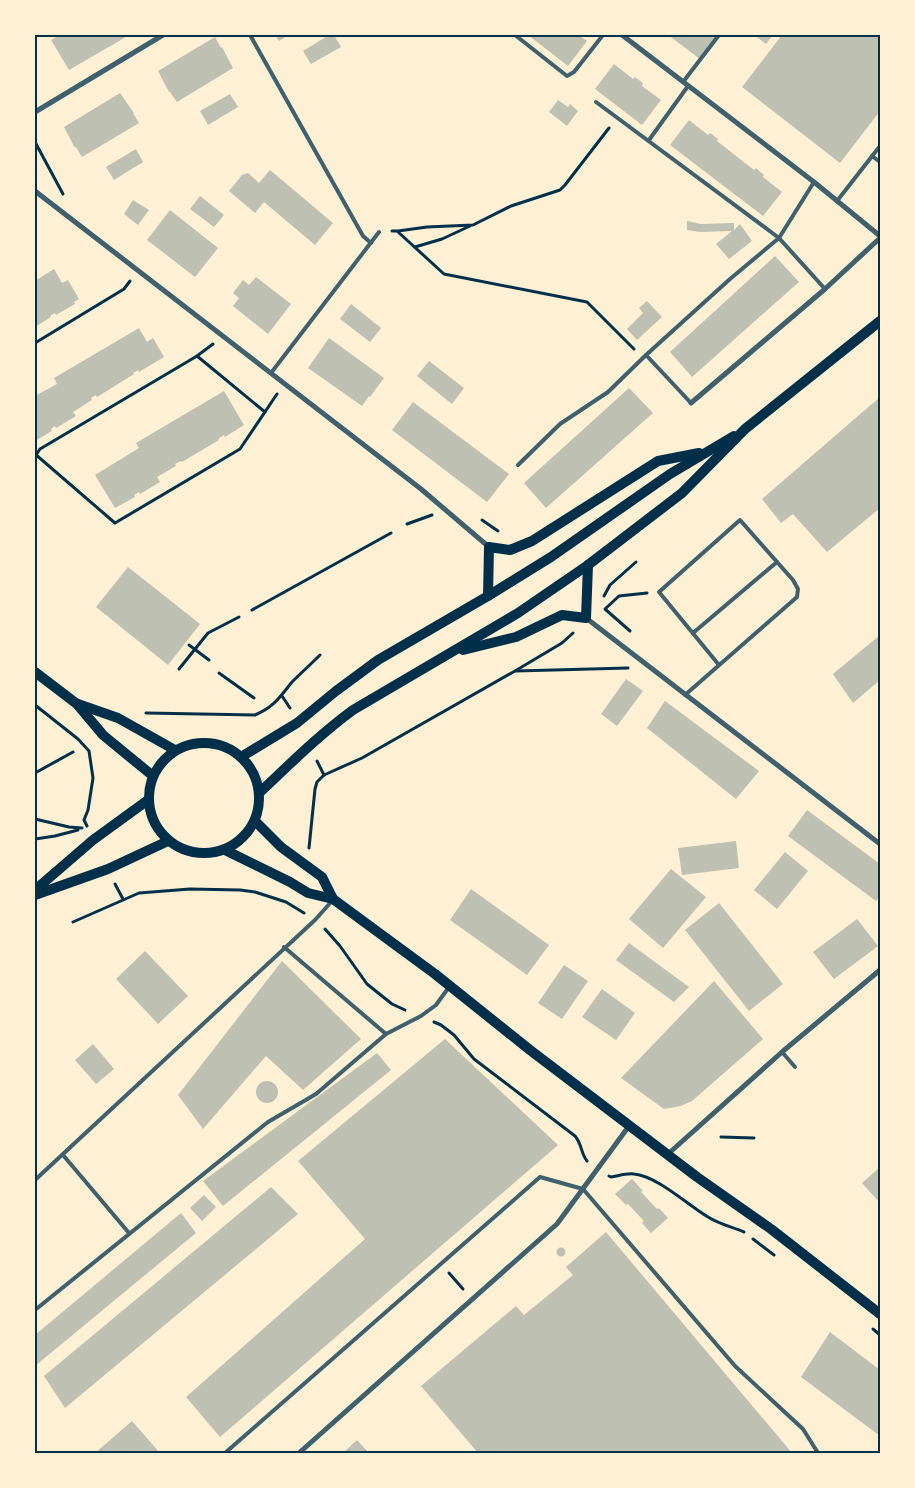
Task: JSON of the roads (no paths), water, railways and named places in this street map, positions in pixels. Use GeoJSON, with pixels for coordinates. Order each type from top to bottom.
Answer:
{"type":"FeatureCollection","features":[{"type":"Feature","properties":{"kind":"main road"},"geometry":{"type":"LineString","coordinates":[[259,793],[330,727],[353,710],[518,613],[588,565],[682,493],[746,429],[880,321]]}},
{"type":"Feature","properties":{"kind":"main road"},"geometry":{"type":"LineString","coordinates":[[241,757],[297,723],[378,660],[551,557],[670,474],[746,429]]}},
{"type":"Feature","properties":{"kind":"main road"},"geometry":{"type":"LineString","coordinates":[[488,596],[489,547],[510,550],[532,541],[658,460],[705,452]]}},
{"type":"Feature","properties":{"kind":"main road"},"geometry":{"type":"LineString","coordinates":[[453,652],[516,637],[562,615],[586,618],[588,565]]}},
{"type":"Feature","properties":{"kind":"main road"},"geometry":{"type":"LineString","coordinates":[[35,672],[78,704],[103,735],[153,776]]}},
{"type":"Feature","properties":{"kind":"main road"},"geometry":{"type":"LineString","coordinates":[[78,704],[118,718],[175,750]]}},
{"type":"Feature","properties":{"kind":"main road"},"geometry":{"type":"LineString","coordinates":[[198,743],[221,745],[241,757],[254,773],[259,793],[259,807],[255,821],[243,839],[225,850],[205,854],[185,851],[168,841],[153,823],[148,800],[153,776],[162,761],[175,750],[198,743]]}},
{"type":"Feature","properties":{"kind":"main road"},"geometry":{"type":"LineString","coordinates":[[35,890],[93,840],[148,800]]}},
{"type":"Feature","properties":{"kind":"main road"},"geometry":{"type":"LineString","coordinates":[[255,821],[281,847],[322,877],[333,899]]}},
{"type":"Feature","properties":{"kind":"main road"},"geometry":{"type":"LineString","coordinates":[[35,895],[108,869],[168,841]]}},
{"type":"Feature","properties":{"kind":"main road"},"geometry":{"type":"LineString","coordinates":[[225,850],[308,893],[333,899],[450,986],[629,1126],[771,1229],[880,1314]]}},
{"type":"Feature","properties":{"kind":"street"},"geometry":{"type":"LineString","coordinates":[[35,112],[162,35]]}},
{"type":"Feature","properties":{"kind":"street"},"geometry":{"type":"LineString","coordinates":[[622,35],[814,182],[880,237],[825,289],[691,403]]}},
{"type":"Feature","properties":{"kind":"street"},"geometry":{"type":"LineString","coordinates":[[35,191],[421,489],[489,547]]}},
{"type":"Feature","properties":{"kind":"street"},"geometry":{"type":"LineString","coordinates":[[586,618],[880,844]]}},
{"type":"Feature","properties":{"kind":"street"},"geometry":{"type":"LineString","coordinates":[[668,1154],[782,1052],[880,970]]}},
{"type":"Feature","properties":{"kind":"street"},"geometry":{"type":"LineString","coordinates":[[299,1453],[557,1224],[629,1126]]}},
{"type":"Feature","properties":{"kind":"lane"},"geometry":{"type":"LineString","coordinates":[[250,35],[363,236],[370,243]]}},
{"type":"Feature","properties":{"kind":"lane"},"geometry":{"type":"LineString","coordinates":[[515,35],[567,76],[574,72],[603,35]]}},
{"type":"Feature","properties":{"kind":"lane"},"geometry":{"type":"LineString","coordinates":[[683,82],[719,35]]}},
{"type":"Feature","properties":{"kind":"lane"},"geometry":{"type":"LineString","coordinates":[[649,140],[688,86]]}},
{"type":"Feature","properties":{"kind":"lane"},"geometry":{"type":"LineString","coordinates":[[596,102],[779,238],[825,289]]}},
{"type":"Feature","properties":{"kind":"lane"},"geometry":{"type":"LineString","coordinates":[[837,201],[880,146]]}},
{"type":"Feature","properties":{"kind":"lane"},"geometry":{"type":"LineString","coordinates":[[872,156],[880,162]]}},
{"type":"Feature","properties":{"kind":"lane"},"geometry":{"type":"LineString","coordinates":[[518,465],[560,424],[608,392],[730,278],[779,238],[814,182]]}},
{"type":"Feature","properties":{"kind":"lane"},"geometry":{"type":"LineString","coordinates":[[271,373],[379,232]]}},
{"type":"Feature","properties":{"kind":"lane"},"geometry":{"type":"LineString","coordinates":[[644,357],[691,403]]}},
{"type":"Feature","properties":{"kind":"lane"},"geometry":{"type":"LineString","coordinates":[[685,694],[719,666],[797,597],[798,589],[794,580],[740,520],[659,592],[719,666]]}},
{"type":"Feature","properties":{"kind":"lane"},"geometry":{"type":"LineString","coordinates":[[693,633],[777,562]]}},
{"type":"Feature","properties":{"kind":"lane"},"geometry":{"type":"LineString","coordinates":[[35,1180],[315,920],[333,899]]}},
{"type":"Feature","properties":{"kind":"lane"},"geometry":{"type":"LineString","coordinates":[[284,947],[386,1034]]}},
{"type":"Feature","properties":{"kind":"lane"},"geometry":{"type":"LineString","coordinates":[[35,1310],[268,1122],[316,1094],[386,1034],[421,1016],[436,1005],[450,986]]}},
{"type":"Feature","properties":{"kind":"lane"},"geometry":{"type":"LineString","coordinates":[[782,1052],[795,1067]]}},
{"type":"Feature","properties":{"kind":"lane"},"geometry":{"type":"LineString","coordinates":[[63,1154],[129,1233]]}},
{"type":"Feature","properties":{"kind":"lane"},"geometry":{"type":"LineString","coordinates":[[225,1453],[540,1177],[583,1189],[735,1366],[803,1429],[818,1453]]}}]}
